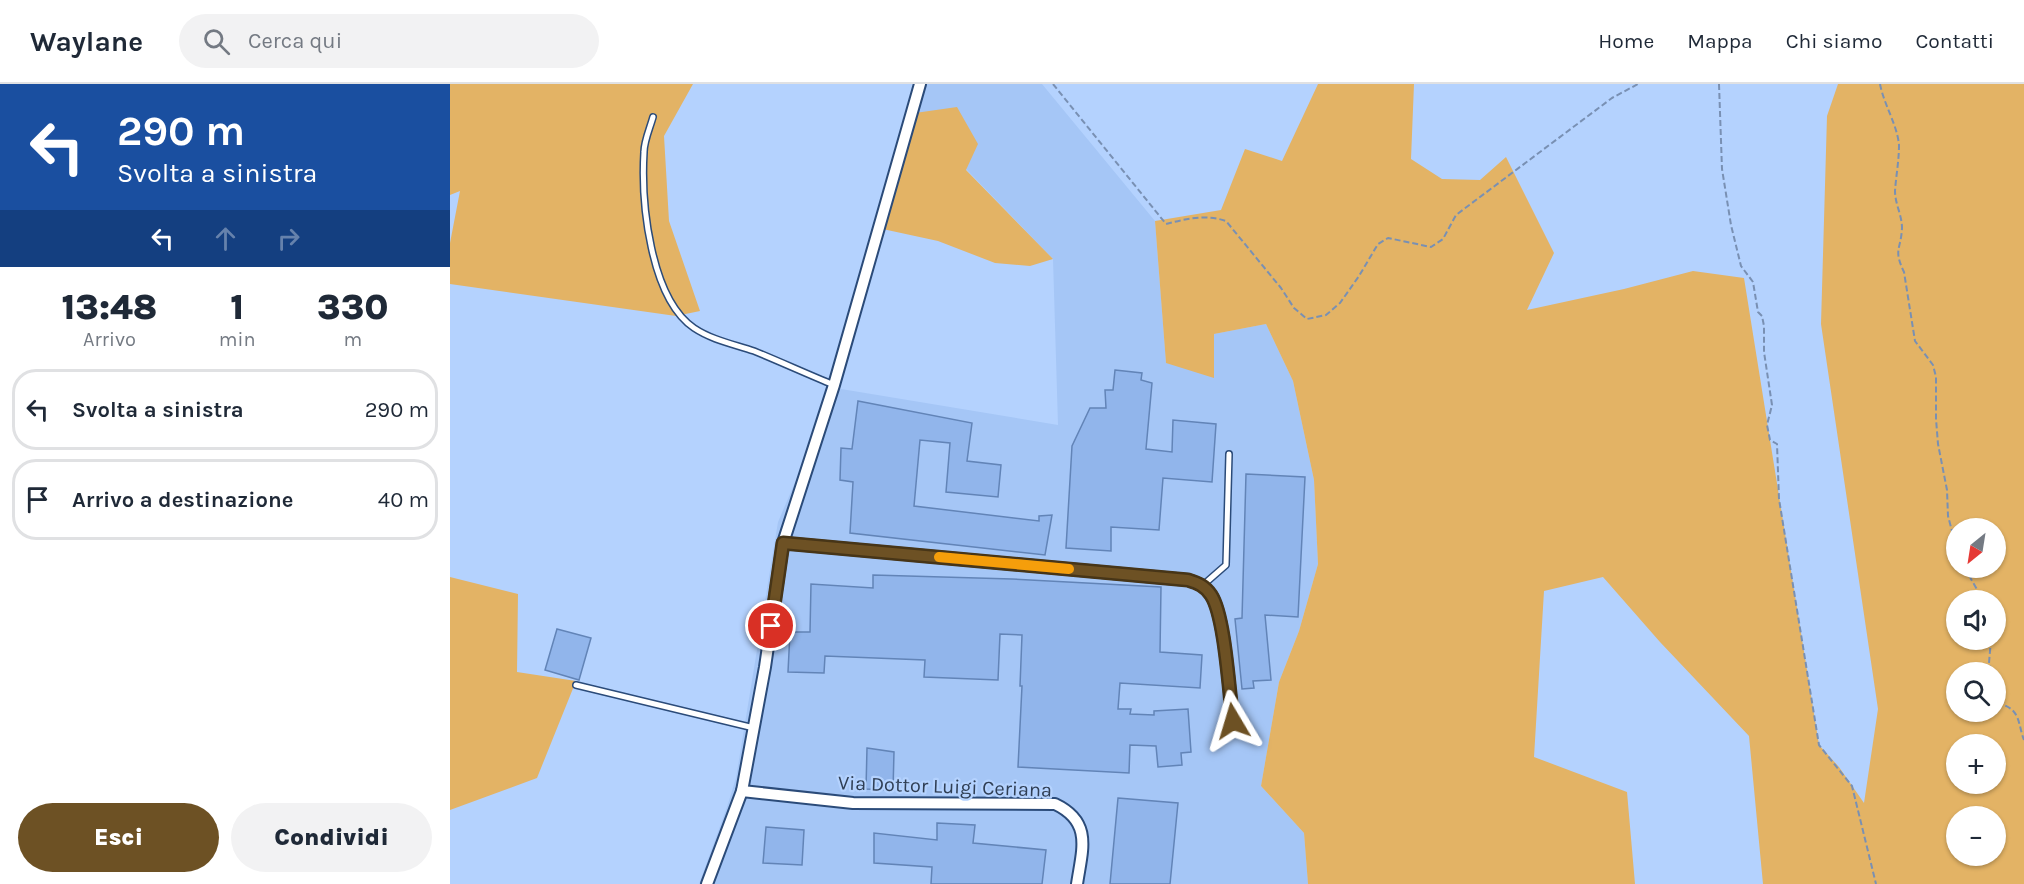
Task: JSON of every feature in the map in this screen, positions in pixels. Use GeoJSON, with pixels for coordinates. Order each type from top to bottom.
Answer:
{"type":"FeatureCollection","features":[{"type":"Feature","properties":{"kind":"street"},"geometry":{"type":"LineString","coordinates":[[707,884],[742,791],[765,667],[783,543],[834,385],[920,84]]}},
{"type":"Feature","properties":{"kind":"street"},"geometry":{"type":"LineString","coordinates":[[783,543],[1188,580],[1202,585],[1212,596],[1220,615],[1233,721]]}},
{"type":"Feature","properties":{"kind":"street","name":"Via Dottor Luigi Ceriana"},"geometry":{"type":"LineString","coordinates":[[742,791],[853,803],[1055,804],[1076,818],[1081,829],[1083,843],[1077,884]]}},
{"type":"Feature","properties":{"kind":"lane"},"geometry":{"type":"LineString","coordinates":[[653,117],[644,151],[645,206],[655,264],[663,289],[675,307],[692,326],[713,339],[791,365],[834,385]]}},
{"type":"Feature","properties":{"kind":"lane"},"geometry":{"type":"LineString","coordinates":[[1202,585],[1226,565],[1229,454]]}},
{"type":"Feature","properties":{"kind":"lane"},"geometry":{"type":"LineString","coordinates":[[576,685],[754,728]]}},
{"type":"Feature","properties":{"kind":"path"},"geometry":{"type":"LineString","coordinates":[[1053,84],[1166,224],[1187,219],[1216,217],[1226,221],[1281,288],[1294,308],[1307,319],[1326,315],[1340,303],[1378,244],[1388,238],[1431,247],[1443,239],[1456,215],[1612,98],[1638,84]]}},
{"type":"Feature","properties":{"kind":"path"},"geometry":{"type":"LineString","coordinates":[[1719,84],[1722,170],[1727,205],[1741,266],[1753,282],[1758,312],[1762,316],[1764,326],[1764,352],[1772,405],[1767,425],[1770,440],[1777,444],[1779,499],[1819,745],[1851,786],[1876,884]]}},
{"type":"Feature","properties":{"kind":"path"},"geometry":{"type":"LineString","coordinates":[[1880,84],[1899,143],[1895,194],[1902,228],[1897,249],[1899,262],[1904,272],[1915,341],[1933,365],[1936,377],[1938,444],[1947,490],[1949,518]]}},
{"type":"Feature","properties":{"kind":"path"},"geometry":{"type":"LineString","coordinates":[[2006,706],[2012,708],[2018,717],[2024,740]]}},
{"type":"Feature","properties":{"kind":"shaded area"},"geometry":{"type":"Polygon","coordinates":[[[450,84],[693,84],[664,136],[669,221],[700,311],[676,316],[450,284],[450,243],[460,191],[450,195],[450,84]]]}},
{"type":"Feature","properties":{"kind":"shaded area"},"geometry":{"type":"Polygon","coordinates":[[[924,84],[1042,84],[1155,221],[1166,363],[1214,334],[1266,324],[1293,381],[1314,480],[1318,564],[1299,631],[1279,682],[1261,786],[1304,833],[1308,884],[699,884],[736,778],[778,522],[811,445],[829,387],[1058,425],[1053,259],[915,113],[924,84]]]}},
{"type":"Feature","properties":{"kind":"shaded area"},"geometry":{"type":"Polygon","coordinates":[[[1318,84],[1414,84],[1411,159],[1442,179],[1480,180],[1506,157],[1554,253],[1527,310],[1693,271],[1744,278],[1819,745],[1839,767],[1864,803],[1878,709],[1821,324],[1827,116],[1838,84],[2024,84],[2024,884],[1763,884],[1749,736],[1660,642],[1603,577],[1544,591],[1534,757],[1627,792],[1635,884],[1308,884],[1304,833],[1261,786],[1279,682],[1299,631],[1318,564],[1314,480],[1293,381],[1266,324],[1214,334],[1214,378],[1166,363],[1155,221],[1221,210],[1245,149],[1282,161],[1318,84]]]}},
{"type":"Feature","properties":{"kind":"shaded area"},"geometry":{"type":"Polygon","coordinates":[[[957,107],[978,144],[966,170],[1053,259],[1030,266],[995,263],[938,241],[878,228],[915,113],[957,107]]]}},
{"type":"Feature","properties":{"kind":"shaded area"},"geometry":{"type":"Polygon","coordinates":[[[450,577],[518,594],[517,672],[576,681],[537,778],[450,810],[450,577]]]}},
{"type":"Feature","properties":{"kind":"building"},"geometry":{"type":"Polygon","coordinates":[[[1115,370],[1142,373],[1141,380],[1152,383],[1146,449],[1172,452],[1173,420],[1216,424],[1212,482],[1163,478],[1159,530],[1111,527],[1111,551],[1066,548],[1072,446],[1090,408],[1106,408],[1105,390],[1113,390],[1115,370]]]}},
{"type":"Feature","properties":{"kind":"building"},"geometry":{"type":"Polygon","coordinates":[[[858,401],[972,423],[967,461],[1001,465],[998,497],[946,492],[950,443],[920,440],[914,506],[1039,521],[1039,516],[1052,515],[1045,555],[850,533],[853,482],[840,480],[841,448],[852,449],[858,401]]]}},
{"type":"Feature","properties":{"kind":"building"},"geometry":{"type":"Polygon","coordinates":[[[1246,474],[1305,477],[1298,617],[1265,615],[1271,680],[1253,681],[1254,688],[1242,689],[1235,619],[1242,618],[1246,474]]]}},
{"type":"Feature","properties":{"kind":"building"},"geometry":{"type":"Polygon","coordinates":[[[873,575],[1161,587],[1160,652],[1202,655],[1200,688],[1120,683],[1118,709],[1131,709],[1130,714],[1154,715],[1154,711],[1188,709],[1191,752],[1181,753],[1182,765],[1158,767],[1156,746],[1130,745],[1129,773],[1018,767],[1022,635],[1000,634],[998,680],[924,677],[925,660],[825,656],[824,673],[788,672],[790,632],[810,632],[811,584],[873,588],[873,575]]]}},
{"type":"Feature","properties":{"kind":"building"},"geometry":{"type":"Polygon","coordinates":[[[557,629],[591,638],[579,680],[545,670],[557,629]]]}},
{"type":"Feature","properties":{"kind":"building"},"geometry":{"type":"Polygon","coordinates":[[[867,748],[894,752],[893,790],[866,789],[867,748]]]}},
{"type":"Feature","properties":{"kind":"building"},"geometry":{"type":"Polygon","coordinates":[[[1118,798],[1178,803],[1170,884],[1110,884],[1118,798]]]}},
{"type":"Feature","properties":{"kind":"building"},"geometry":{"type":"Polygon","coordinates":[[[937,823],[975,825],[973,843],[1046,850],[1042,884],[931,884],[932,867],[874,863],[874,833],[937,840],[937,823]]]}},
{"type":"Feature","properties":{"kind":"building"},"geometry":{"type":"Polygon","coordinates":[[[766,827],[804,830],[802,865],[763,863],[766,827]]]}},
{"type":"Feature","properties":{"kind":"slow traffic"},"geometry":{"type":"LineString","coordinates":[[939,557],[1069,569]]}},
{"type":"Feature","properties":{"kind":"route"},"geometry":{"type":"LineString","coordinates":[[771,626],[783,543],[1188,580],[1202,585],[1212,596],[1220,615],[1233,721]]}}]}
